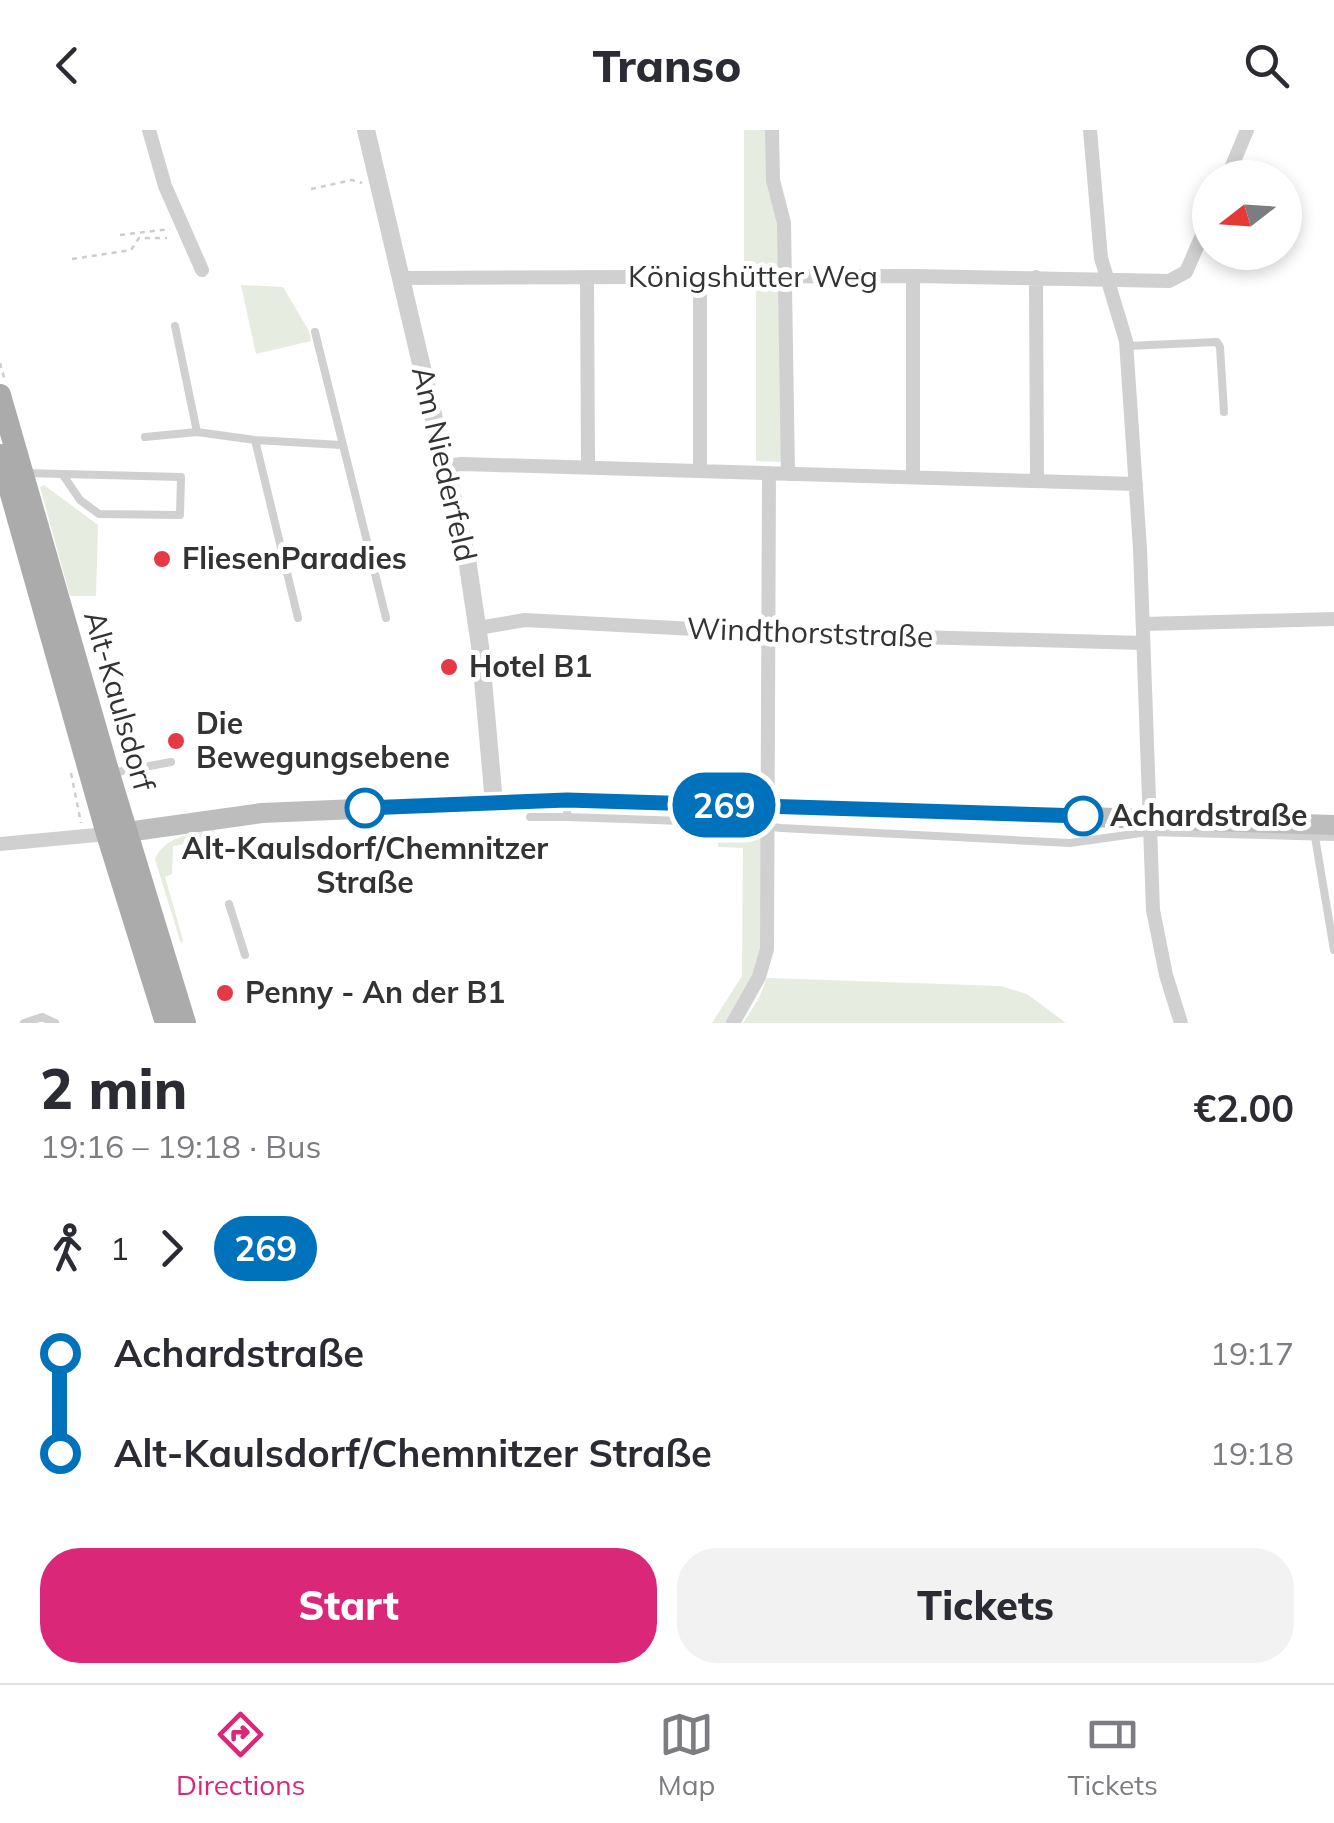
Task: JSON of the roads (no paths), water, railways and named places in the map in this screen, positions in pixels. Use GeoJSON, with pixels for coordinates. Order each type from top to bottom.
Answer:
{"type":"FeatureCollection","features":[{"type":"Feature","properties":{"kind":"main road","name":"Alt-Kaulsdorf"},"geometry":{"type":"LineString","coordinates":[[0,395],[109,774],[117,833],[166,1023]]}},
{"type":"Feature","properties":{"kind":"main road","name":"Alt-Kaulsdorf"},"geometry":{"type":"LineString","coordinates":[[0,455],[117,833],[185,1023]]}},
{"type":"Feature","properties":{"kind":"main road"},"geometry":{"type":"LineString","coordinates":[[117,833],[262,814],[494,803],[768,816],[962,812],[1148,825],[1320,828]]}},
{"type":"Feature","properties":{"kind":"street"},"geometry":{"type":"LineString","coordinates":[[150,130],[165,186],[202,270]]}},
{"type":"Feature","properties":{"kind":"street","name":"Am Niederfeld"},"geometry":{"type":"LineString","coordinates":[[366,130],[466,559],[478,628],[494,803]]}},
{"type":"Feature","properties":{"kind":"street"},"geometry":{"type":"LineString","coordinates":[[772,130],[774,180],[784,222],[788,474]]}},
{"type":"Feature","properties":{"kind":"street"},"geometry":{"type":"LineString","coordinates":[[1090,130],[1100,258],[1121,317],[1126,346],[1136,484],[1153,910],[1181,1023]]}},
{"type":"Feature","properties":{"kind":"street"},"geometry":{"type":"LineString","coordinates":[[1234,160],[1247,130]]}},
{"type":"Feature","properties":{"kind":"street","name":"Königshütter Weg"},"geometry":{"type":"LineString","coordinates":[[400,278],[1180,278],[1192,258]]}},
{"type":"Feature","properties":{"kind":"street"},"geometry":{"type":"LineString","coordinates":[[913,276],[913,477]]}},
{"type":"Feature","properties":{"kind":"street"},"geometry":{"type":"LineString","coordinates":[[587,277],[588,467]]}},
{"type":"Feature","properties":{"kind":"street"},"geometry":{"type":"LineString","coordinates":[[1036,277],[1037,481]]}},
{"type":"Feature","properties":{"kind":"street"},"geometry":{"type":"LineString","coordinates":[[700,278],[700,471]]}},
{"type":"Feature","properties":{"kind":"street"},"geometry":{"type":"LineString","coordinates":[[445,466],[1136,484]]}},
{"type":"Feature","properties":{"kind":"street"},"geometry":{"type":"LineString","coordinates":[[734,1023],[760,978],[767,949],[769,473]]}},
{"type":"Feature","properties":{"kind":"street","name":"Windthorststraße"},"geometry":{"type":"LineString","coordinates":[[478,628],[526,620],[768,633],[1143,643]]}},
{"type":"Feature","properties":{"kind":"street"},"geometry":{"type":"LineString","coordinates":[[1142,624],[1334,620]]}},
{"type":"Feature","properties":{"kind":"street"},"geometry":{"type":"LineString","coordinates":[[0,844],[117,833]]}},
{"type":"Feature","properties":{"kind":"lane"},"geometry":{"type":"LineString","coordinates":[[175,326],[197,432]]}},
{"type":"Feature","properties":{"kind":"lane"},"geometry":{"type":"LineString","coordinates":[[315,332],[386,618]]}},
{"type":"Feature","properties":{"kind":"lane"},"geometry":{"type":"LineString","coordinates":[[1126,346],[1217,342],[1224,412]]}},
{"type":"Feature","properties":{"kind":"lane"},"geometry":{"type":"LineString","coordinates":[[145,437],[197,432],[341,445]]}},
{"type":"Feature","properties":{"kind":"lane"},"geometry":{"type":"LineString","coordinates":[[254,440],[298,618]]}},
{"type":"Feature","properties":{"kind":"lane"},"geometry":{"type":"LineString","coordinates":[[22,473],[181,477],[180,515],[99,514],[80,500],[63,475]]}},
{"type":"Feature","properties":{"kind":"lane"},"geometry":{"type":"LineString","coordinates":[[109,774],[172,762]]}},
{"type":"Feature","properties":{"kind":"lane"},"geometry":{"type":"LineString","coordinates":[[530,817],[567,808]]}},
{"type":"Feature","properties":{"kind":"lane"},"geometry":{"type":"LineString","coordinates":[[962,812],[962,836]]}},
{"type":"Feature","properties":{"kind":"lane"},"geometry":{"type":"LineString","coordinates":[[768,816],[1070,843],[1148,825]]}},
{"type":"Feature","properties":{"kind":"lane"},"geometry":{"type":"LineString","coordinates":[[1320,828],[1334,837]]}},
{"type":"Feature","properties":{"kind":"lane"},"geometry":{"type":"LineString","coordinates":[[1320,828],[1334,950]]}},
{"type":"Feature","properties":{"kind":"lane"},"geometry":{"type":"LineString","coordinates":[[229,904],[245,955]]}},
{"type":"Feature","properties":{"kind":"lane"},"geometry":{"type":"LineString","coordinates":[[24,1023],[42,1017],[55,1023]]}},
{"type":"Feature","properties":{"kind":"place","name":"FliesenParadies"},"geometry":{"type":"Point","coordinates":[162,559]}},
{"type":"Feature","properties":{"kind":"place","name":"Hotel B1"},"geometry":{"type":"Point","coordinates":[449,667]}},
{"type":"Feature","properties":{"kind":"place","name":"Die Bewegungsebene"},"geometry":{"type":"Point","coordinates":[176,741]}},
{"type":"Feature","properties":{"kind":"place","name":"Alt-Kaulsdorf/Chemnitzer Straße"},"geometry":{"type":"Point","coordinates":[365,808]}},
{"type":"Feature","properties":{"kind":"place","name":"Achardstraße"},"geometry":{"type":"Point","coordinates":[1083,816]}},
{"type":"Feature","properties":{"kind":"place","name":"Penny - An der B1"},"geometry":{"type":"Point","coordinates":[225,993]}}]}
